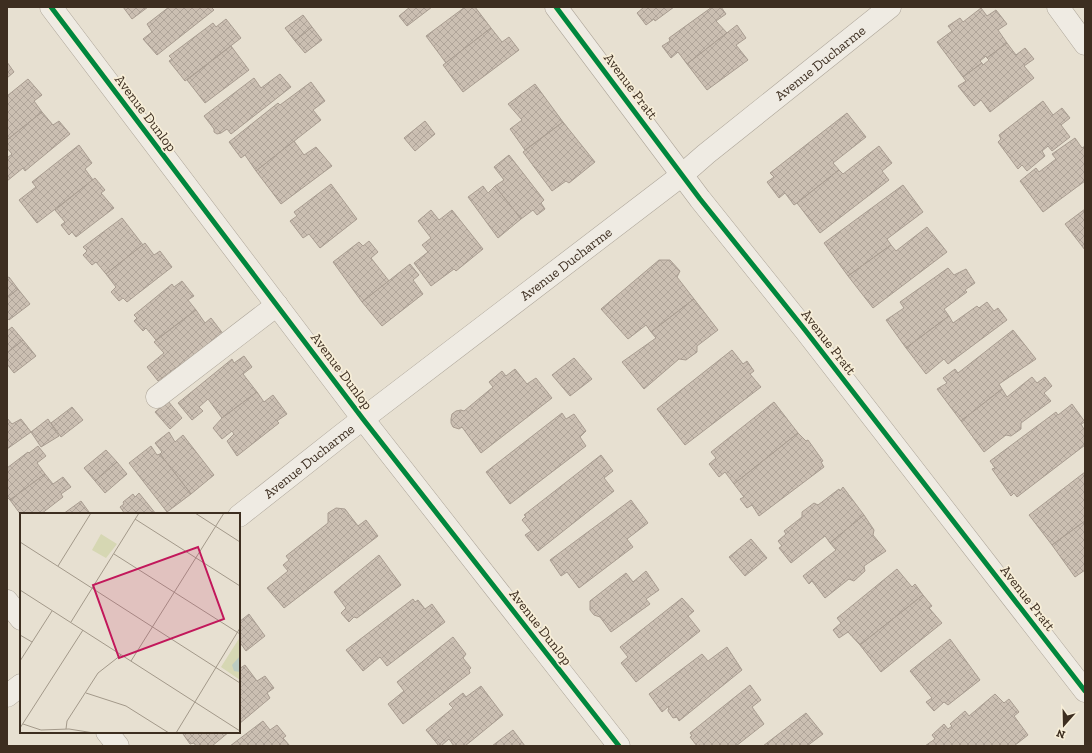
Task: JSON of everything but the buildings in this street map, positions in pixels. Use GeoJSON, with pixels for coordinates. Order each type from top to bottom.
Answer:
{"type":"FeatureCollection","features":[{"type":"Feature","properties":{"kind":"street","name":"Avenue Dunlop"},"geometry":{"type":"LineString","coordinates":[[51,7],[363,419],[619,746]]}},
{"type":"Feature","properties":{"kind":"street","name":"Avenue Pratt"},"geometry":{"type":"LineString","coordinates":[[556,7],[700,199],[805,330],[1085,691]]}},
{"type":"Feature","properties":{"kind":"street","name":"Avenue Ducharme"},"geometry":{"type":"LineString","coordinates":[[240,515],[682,174],[890,7]]}},
{"type":"Feature","properties":{"kind":"street"},"geometry":{"type":"LineString","coordinates":[[1071,14],[1085,44]]}},
{"type":"Feature","properties":{"kind":"street"},"geometry":{"type":"LineString","coordinates":[[157,397],[278,305]]}},
{"type":"Feature","properties":{"kind":"street"},"geometry":{"type":"LineString","coordinates":[[7,601],[20,618]]}},
{"type":"Feature","properties":{"kind":"street"},"geometry":{"type":"LineString","coordinates":[[7,696],[20,686]]}},
{"type":"Feature","properties":{"kind":"street"},"geometry":{"type":"LineString","coordinates":[[108,733],[118,746]]}},
{"type":"Feature","properties":{"kind":"cycle path"},"geometry":{"type":"LineString","coordinates":[[51,7],[363,419],[619,746]]}},
{"type":"Feature","properties":{"kind":"cycle path"},"geometry":{"type":"LineString","coordinates":[[556,7],[700,199],[805,330],[1085,691]]}}]}
